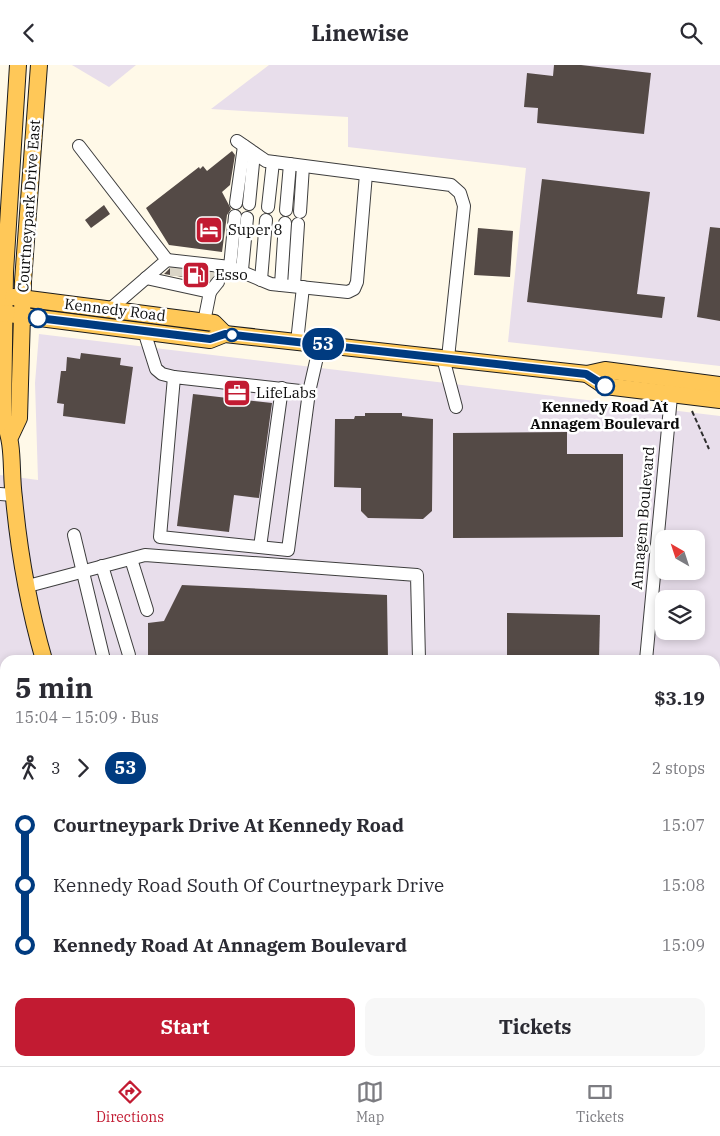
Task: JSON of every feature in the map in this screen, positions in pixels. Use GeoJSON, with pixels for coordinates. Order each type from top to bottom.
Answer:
{"type":"FeatureCollection","features":[{"type":"Feature","properties":{"kind":"main road","name":"Courtneypark Drive East"},"geometry":{"type":"LineString","coordinates":[[11,435],[3,419],[2,296],[18,65]]}},
{"type":"Feature","properties":{"kind":"main road","name":"Courtneypark Drive East"},"geometry":{"type":"LineString","coordinates":[[39,65],[22,316],[19,418],[11,435],[6,453],[7,495],[43,655]]}},
{"type":"Feature","properties":{"kind":"main road","name":"Kennedy Road"},"geometry":{"type":"LineString","coordinates":[[2,296],[214,323],[225,334]]}},
{"type":"Feature","properties":{"kind":"main road","name":"Kennedy Road"},"geometry":{"type":"LineString","coordinates":[[2,314],[210,339],[225,334],[586,374],[605,371],[672,386],[720,385]]}},
{"type":"Feature","properties":{"kind":"main road","name":"Kennedy Road"},"geometry":{"type":"LineString","coordinates":[[672,386],[690,396],[720,400]]}},
{"type":"Feature","properties":{"kind":"street"},"geometry":{"type":"LineString","coordinates":[[79,146],[200,274],[204,322]]}},
{"type":"Feature","properties":{"kind":"street"},"geometry":{"type":"LineString","coordinates":[[245,147],[266,161],[451,185],[460,193],[464,206],[445,358],[456,407]]}},
{"type":"Feature","properties":{"kind":"street"},"geometry":{"type":"LineString","coordinates":[[236,203],[245,147]]}},
{"type":"Feature","properties":{"kind":"street"},"geometry":{"type":"LineString","coordinates":[[245,147],[249,205]]}},
{"type":"Feature","properties":{"kind":"street"},"geometry":{"type":"LineString","coordinates":[[268,207],[273,162]]}},
{"type":"Feature","properties":{"kind":"street"},"geometry":{"type":"LineString","coordinates":[[290,164],[293,286],[297,342]]}},
{"type":"Feature","properties":{"kind":"street"},"geometry":{"type":"LineString","coordinates":[[292,217],[303,166]]}},
{"type":"Feature","properties":{"kind":"street"},"geometry":{"type":"LineString","coordinates":[[109,310],[146,277],[200,274],[261,280],[293,286],[348,291],[354,289],[357,283],[366,174]]}},
{"type":"Feature","properties":{"kind":"street"},"geometry":{"type":"LineString","coordinates":[[200,274],[241,217]]}},
{"type":"Feature","properties":{"kind":"street"},"geometry":{"type":"LineString","coordinates":[[261,280],[266,220]]}},
{"type":"Feature","properties":{"kind":"street"},"geometry":{"type":"LineString","coordinates":[[146,277],[200,274]]}},
{"type":"Feature","properties":{"kind":"street"},"geometry":{"type":"LineString","coordinates":[[144,331],[156,369],[162,374],[174,377],[282,387],[309,392]]}},
{"type":"Feature","properties":{"kind":"street"},"geometry":{"type":"LineString","coordinates":[[152,352],[162,333]]}},
{"type":"Feature","properties":{"kind":"street"},"geometry":{"type":"LineString","coordinates":[[174,377],[160,537],[288,550],[309,392],[320,344]]}},
{"type":"Feature","properties":{"kind":"street","name":"Annagem Boulevard"},"geometry":{"type":"LineString","coordinates":[[646,655],[672,386]]}},
{"type":"Feature","properties":{"kind":"street"},"geometry":{"type":"LineString","coordinates":[[260,547],[282,387]]}},
{"type":"Feature","properties":{"kind":"street"},"geometry":{"type":"LineString","coordinates":[[74,535],[103,655]]}},
{"type":"Feature","properties":{"kind":"street"},"geometry":{"type":"LineString","coordinates":[[28,585],[145,555],[417,575],[419,655]]}},
{"type":"Feature","properties":{"kind":"street"},"geometry":{"type":"LineString","coordinates":[[131,559],[147,610]]}},
{"type":"Feature","properties":{"kind":"street"},"geometry":{"type":"LineString","coordinates":[[102,566],[129,655]]}},
{"type":"Feature","properties":{"kind":"path"},"geometry":{"type":"LineString","coordinates":[[690,396],[691,409],[709,449]]}},
{"type":"Feature","properties":{"kind":"shaded area"},"geometry":{"type":"Polygon","coordinates":[[[72,65],[136,65],[109,87],[72,65]]]}},
{"type":"Feature","properties":{"kind":"shaded area"},"geometry":{"type":"Polygon","coordinates":[[[269,65],[720,65],[720,366],[508,342],[526,168],[348,147],[348,117],[211,109],[269,65]]]}},
{"type":"Feature","properties":{"kind":"shaded area"},"geometry":{"type":"Polygon","coordinates":[[[39,334],[720,416],[720,655],[0,655],[0,475],[38,480],[35,383],[39,334]]]}},
{"type":"Feature","properties":{"kind":"building"},"geometry":{"type":"Polygon","coordinates":[[[554,65],[581,65],[651,73],[644,134],[537,123],[538,108],[524,107],[527,73],[553,76],[554,65]]]}},
{"type":"Feature","properties":{"kind":"building"},"geometry":{"type":"Polygon","coordinates":[[[232,151],[235,155],[230,185],[222,192],[231,209],[227,215],[222,252],[169,245],[146,208],[199,167],[200,169],[203,166],[207,171],[232,151]]]}},
{"type":"Feature","properties":{"kind":"building"},"geometry":{"type":"Polygon","coordinates":[[[542,179],[650,192],[637,294],[665,297],[662,318],[527,302],[542,179]]]}},
{"type":"Feature","properties":{"kind":"building"},"geometry":{"type":"Polygon","coordinates":[[[104,205],[110,214],[91,228],[85,220],[104,205]]]}},
{"type":"Feature","properties":{"kind":"building"},"geometry":{"type":"Polygon","coordinates":[[[710,227],[720,228],[720,321],[697,317],[710,227]]]}},
{"type":"Feature","properties":{"kind":"building"},"geometry":{"type":"Polygon","coordinates":[[[478,228],[513,231],[510,277],[474,275],[478,228]]]}},
{"type":"Feature","properties":{"kind":"building"},"geometry":{"type":"Polygon","coordinates":[[[170,268],[218,274],[209,281],[164,274],[170,268]]]}},
{"type":"Feature","properties":{"kind":"building"},"geometry":{"type":"Polygon","coordinates":[[[81,353],[121,358],[120,365],[133,367],[125,424],[63,416],[64,404],[57,403],[61,371],[66,371],[67,357],[80,359],[81,353]]]}},
{"type":"Feature","properties":{"kind":"building"},"geometry":{"type":"Polygon","coordinates":[[[193,394],[272,403],[259,498],[234,495],[229,532],[177,526],[193,394]]]}},
{"type":"Feature","properties":{"kind":"building"},"geometry":{"type":"Polygon","coordinates":[[[365,413],[402,413],[402,416],[433,419],[432,511],[423,519],[368,518],[361,511],[361,488],[334,487],[335,419],[354,419],[355,416],[365,416],[365,413]]]}},
{"type":"Feature","properties":{"kind":"building"},"geometry":{"type":"Polygon","coordinates":[[[567,432],[567,454],[623,454],[623,537],[453,538],[453,433],[567,432]]]}},
{"type":"Feature","properties":{"kind":"building"},"geometry":{"type":"Polygon","coordinates":[[[182,585],[387,595],[388,655],[148,655],[148,623],[164,621],[182,585]]]}},
{"type":"Feature","properties":{"kind":"building"},"geometry":{"type":"Polygon","coordinates":[[[507,613],[600,615],[599,655],[507,655],[507,613]]]}},
{"type":"Feature","properties":{"kind":"tunnel"},"geometry":{"type":"LineString","coordinates":[[176,267],[176,276]]}},
{"type":"Feature","properties":{"kind":"tunnel"},"geometry":{"type":"LineString","coordinates":[[187,277],[188,269]]}},
{"type":"Feature","properties":{"kind":"tunnel"},"geometry":{"type":"LineString","coordinates":[[198,279],[199,270]]}},
{"type":"Feature","properties":{"kind":"tunnel"},"geometry":{"type":"LineString","coordinates":[[210,281],[211,272]]}},
{"type":"Feature","properties":{"kind":"bus line","name":"53"},"geometry":{"type":"LineString","coordinates":[[38,318],[210,339],[225,334],[586,374],[605,386]]}},
{"type":"Feature","properties":{"kind":"place","name":"Super 8"},"geometry":{"type":"Point","coordinates":[209,230]}},
{"type":"Feature","properties":{"kind":"place","name":"Esso"},"geometry":{"type":"Point","coordinates":[196,275]}},
{"type":"Feature","properties":{"kind":"place","name":"Kennedy Road At Annagem Boulevard"},"geometry":{"type":"Point","coordinates":[605,386]}},
{"type":"Feature","properties":{"kind":"place","name":"LifeLabs"},"geometry":{"type":"Point","coordinates":[237,393]}}]}
